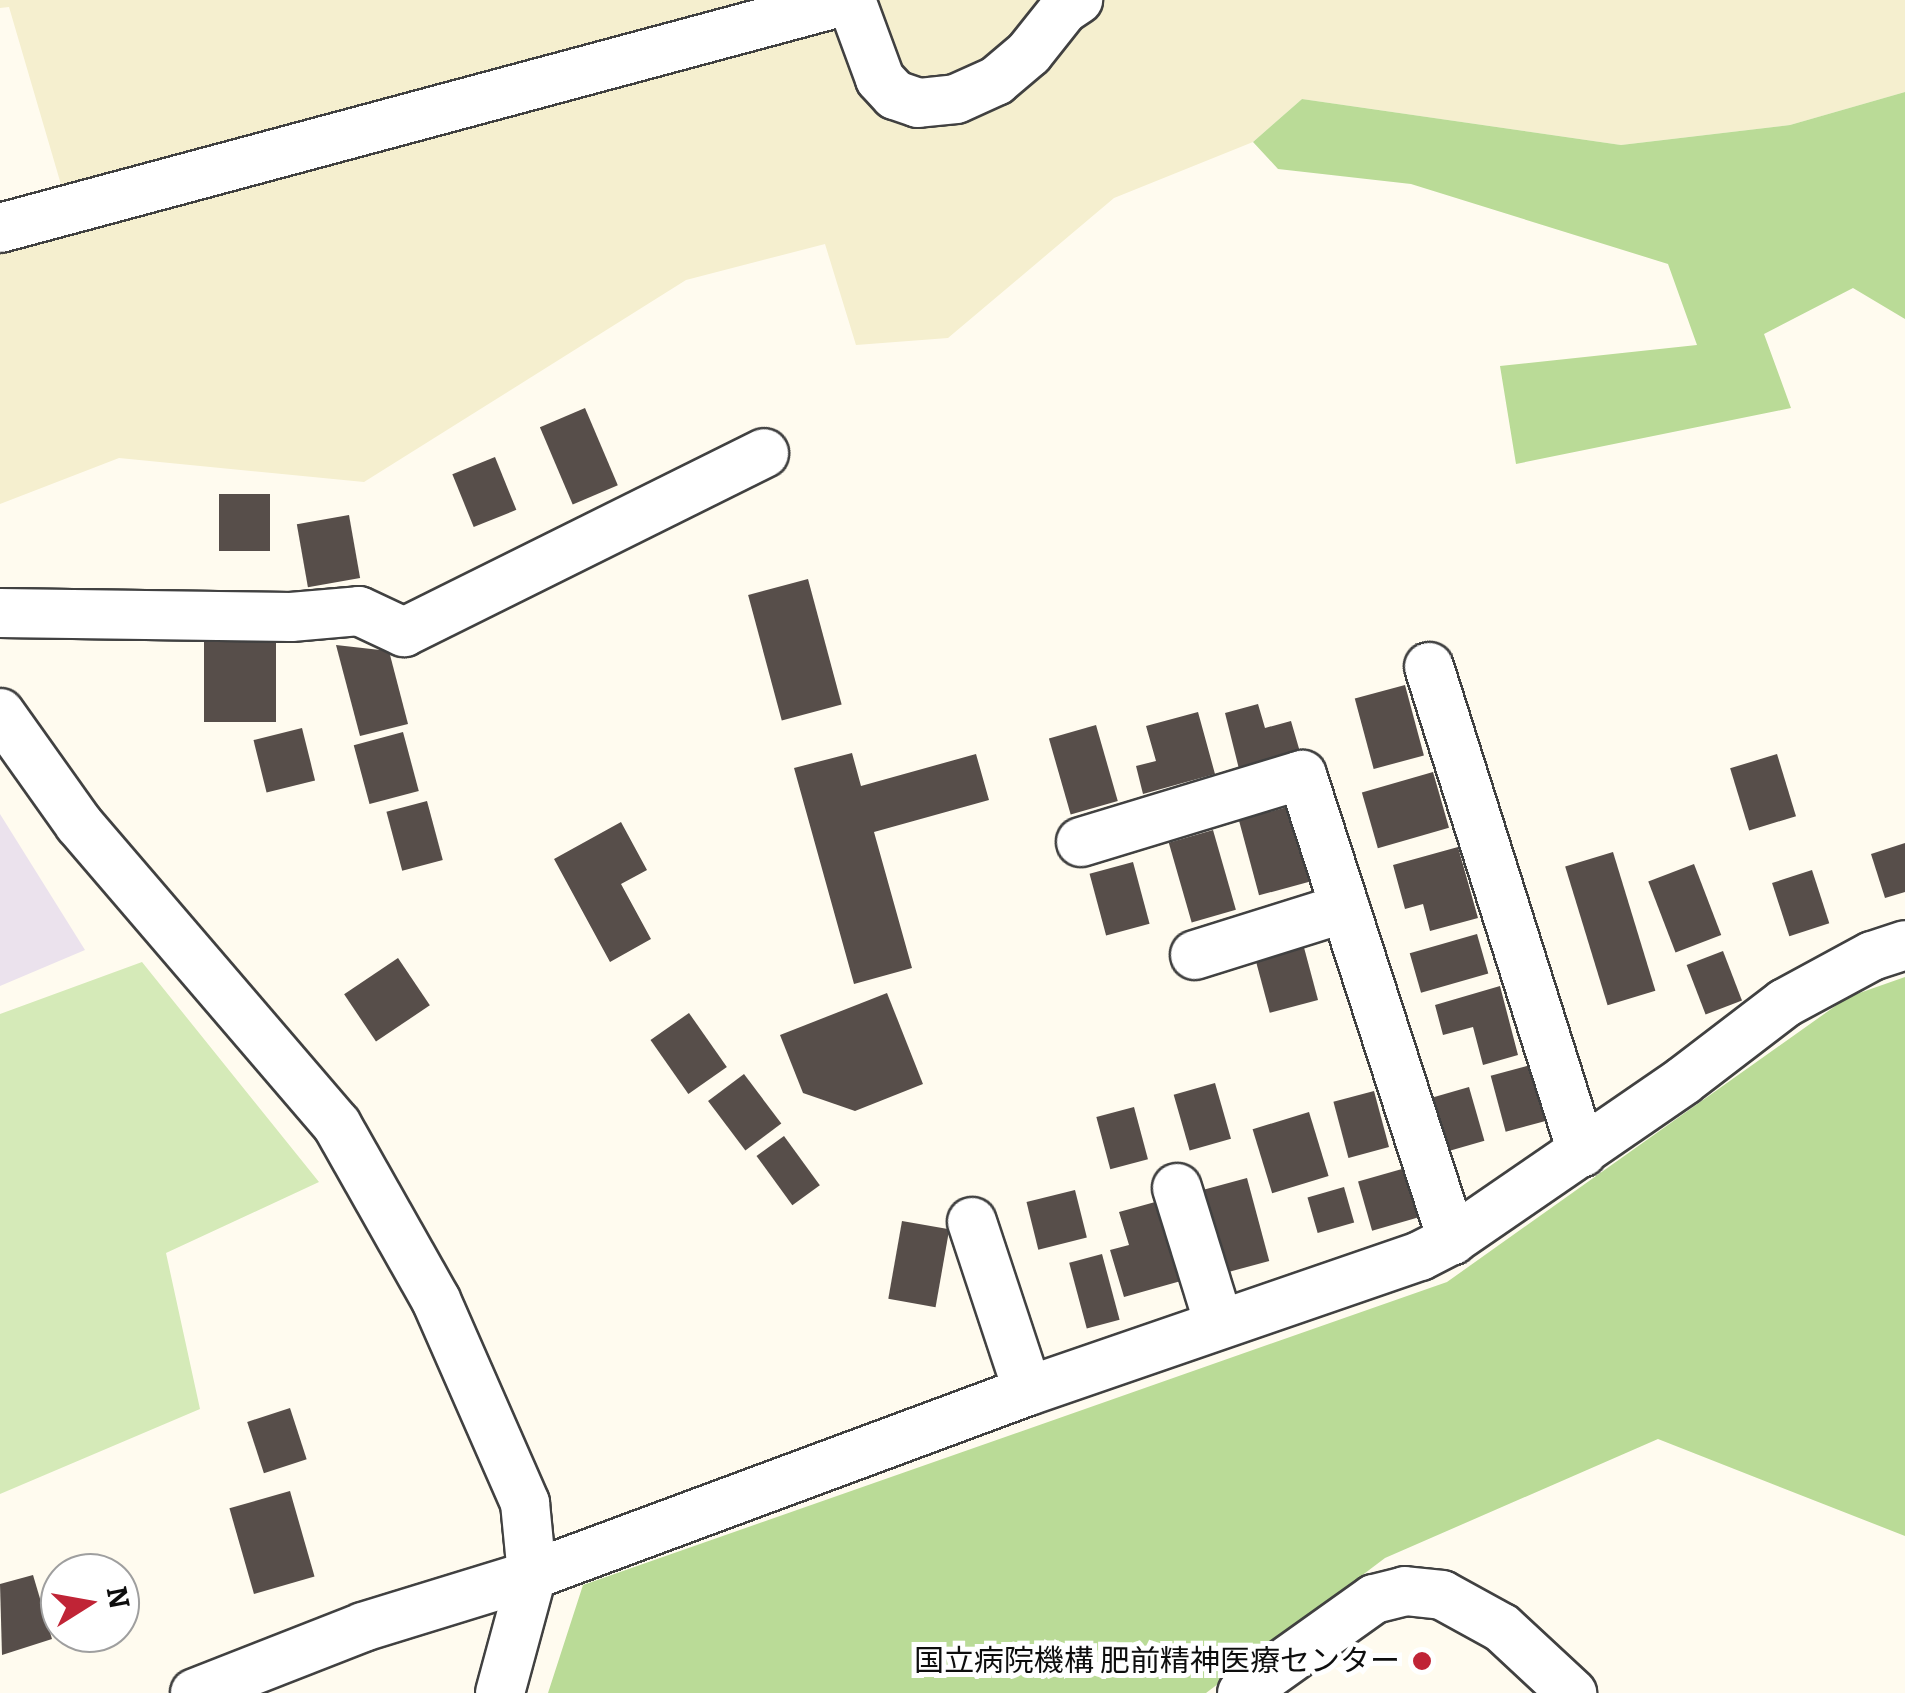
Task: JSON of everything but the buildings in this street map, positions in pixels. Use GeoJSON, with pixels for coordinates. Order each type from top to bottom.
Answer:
{"type":"FeatureCollection","features":[{"type":"Feature","properties":{"kind":"street"},"geometry":{"type":"LineString","coordinates":[[0,228],[849,0],[880,79],[895,95],[918,102],[956,98],[996,80],[1029,54],[1064,9],[1078,0]]}},
{"type":"Feature","properties":{"kind":"street"},"geometry":{"type":"LineString","coordinates":[[0,613],[291,616],[359,611],[404,632],[764,452]]}},
{"type":"Feature","properties":{"kind":"street"},"geometry":{"type":"LineString","coordinates":[[1429,667],[1582,1152]]}},
{"type":"Feature","properties":{"kind":"street"},"geometry":{"type":"LineString","coordinates":[[0,713],[80,824],[337,1125],[436,1300],[512,1464],[525,1503],[532,1575],[500,1693]]}},
{"type":"Feature","properties":{"kind":"street"},"geometry":{"type":"LineString","coordinates":[[1082,842],[1302,775],[1452,1240]]}},
{"type":"Feature","properties":{"kind":"street"},"geometry":{"type":"LineString","coordinates":[[1195,955],[1346,908]]}},
{"type":"Feature","properties":{"kind":"street"},"geometry":{"type":"LineString","coordinates":[[195,1693],[362,1627],[532,1575],[1028,1392],[1420,1256],[1452,1240],[1582,1152],[1784,1003],[1872,956],[1905,945]]}},
{"type":"Feature","properties":{"kind":"street"},"geometry":{"type":"LineString","coordinates":[[1177,1188],[1219,1324]]}},
{"type":"Feature","properties":{"kind":"street"},"geometry":{"type":"LineString","coordinates":[[972,1222],[1028,1392]]}},
{"type":"Feature","properties":{"kind":"street"},"geometry":{"type":"LineString","coordinates":[[1242,1693],[1374,1599],[1405,1592],[1442,1595],[1502,1628],[1572,1693]]}},
{"type":"Feature","properties":{"kind":"shaded area"},"geometry":{"type":"Polygon","coordinates":[[[0,0],[1905,0],[1905,92],[1790,125],[1621,145],[1302,99],[1253,142],[1114,198],[948,338],[856,345],[825,244],[686,280],[364,482],[119,458],[0,504],[0,253],[74,229],[9,7],[0,8],[0,0]]]}},
{"type":"Feature","properties":{"kind":"shaded area"},"geometry":{"type":"Polygon","coordinates":[[[0,814],[85,950],[0,986],[0,814]]]}},
{"type":"Feature","properties":{"kind":"green space"},"geometry":{"type":"Polygon","coordinates":[[[1905,92],[1905,319],[1853,288],[1764,334],[1791,408],[1516,464],[1500,366],[1697,345],[1668,264],[1411,184],[1278,169],[1253,142],[1302,99],[1621,145],[1790,125],[1905,92]]]}},
{"type":"Feature","properties":{"kind":"green space"},"geometry":{"type":"Polygon","coordinates":[[[142,962],[319,1182],[166,1253],[200,1409],[0,1494],[0,1014],[142,962]]]}},
{"type":"Feature","properties":{"kind":"green space"},"geometry":{"type":"Polygon","coordinates":[[[1905,977],[1905,1536],[1658,1439],[1385,1558],[1206,1693],[548,1693],[583,1585],[1447,1282],[1848,997],[1905,977]]]}},
{"type":"Feature","properties":{"kind":"place","name":"国立病院機構 肥前精神医療センター"},"geometry":{"type":"Point","coordinates":[1422,1661]}}]}
